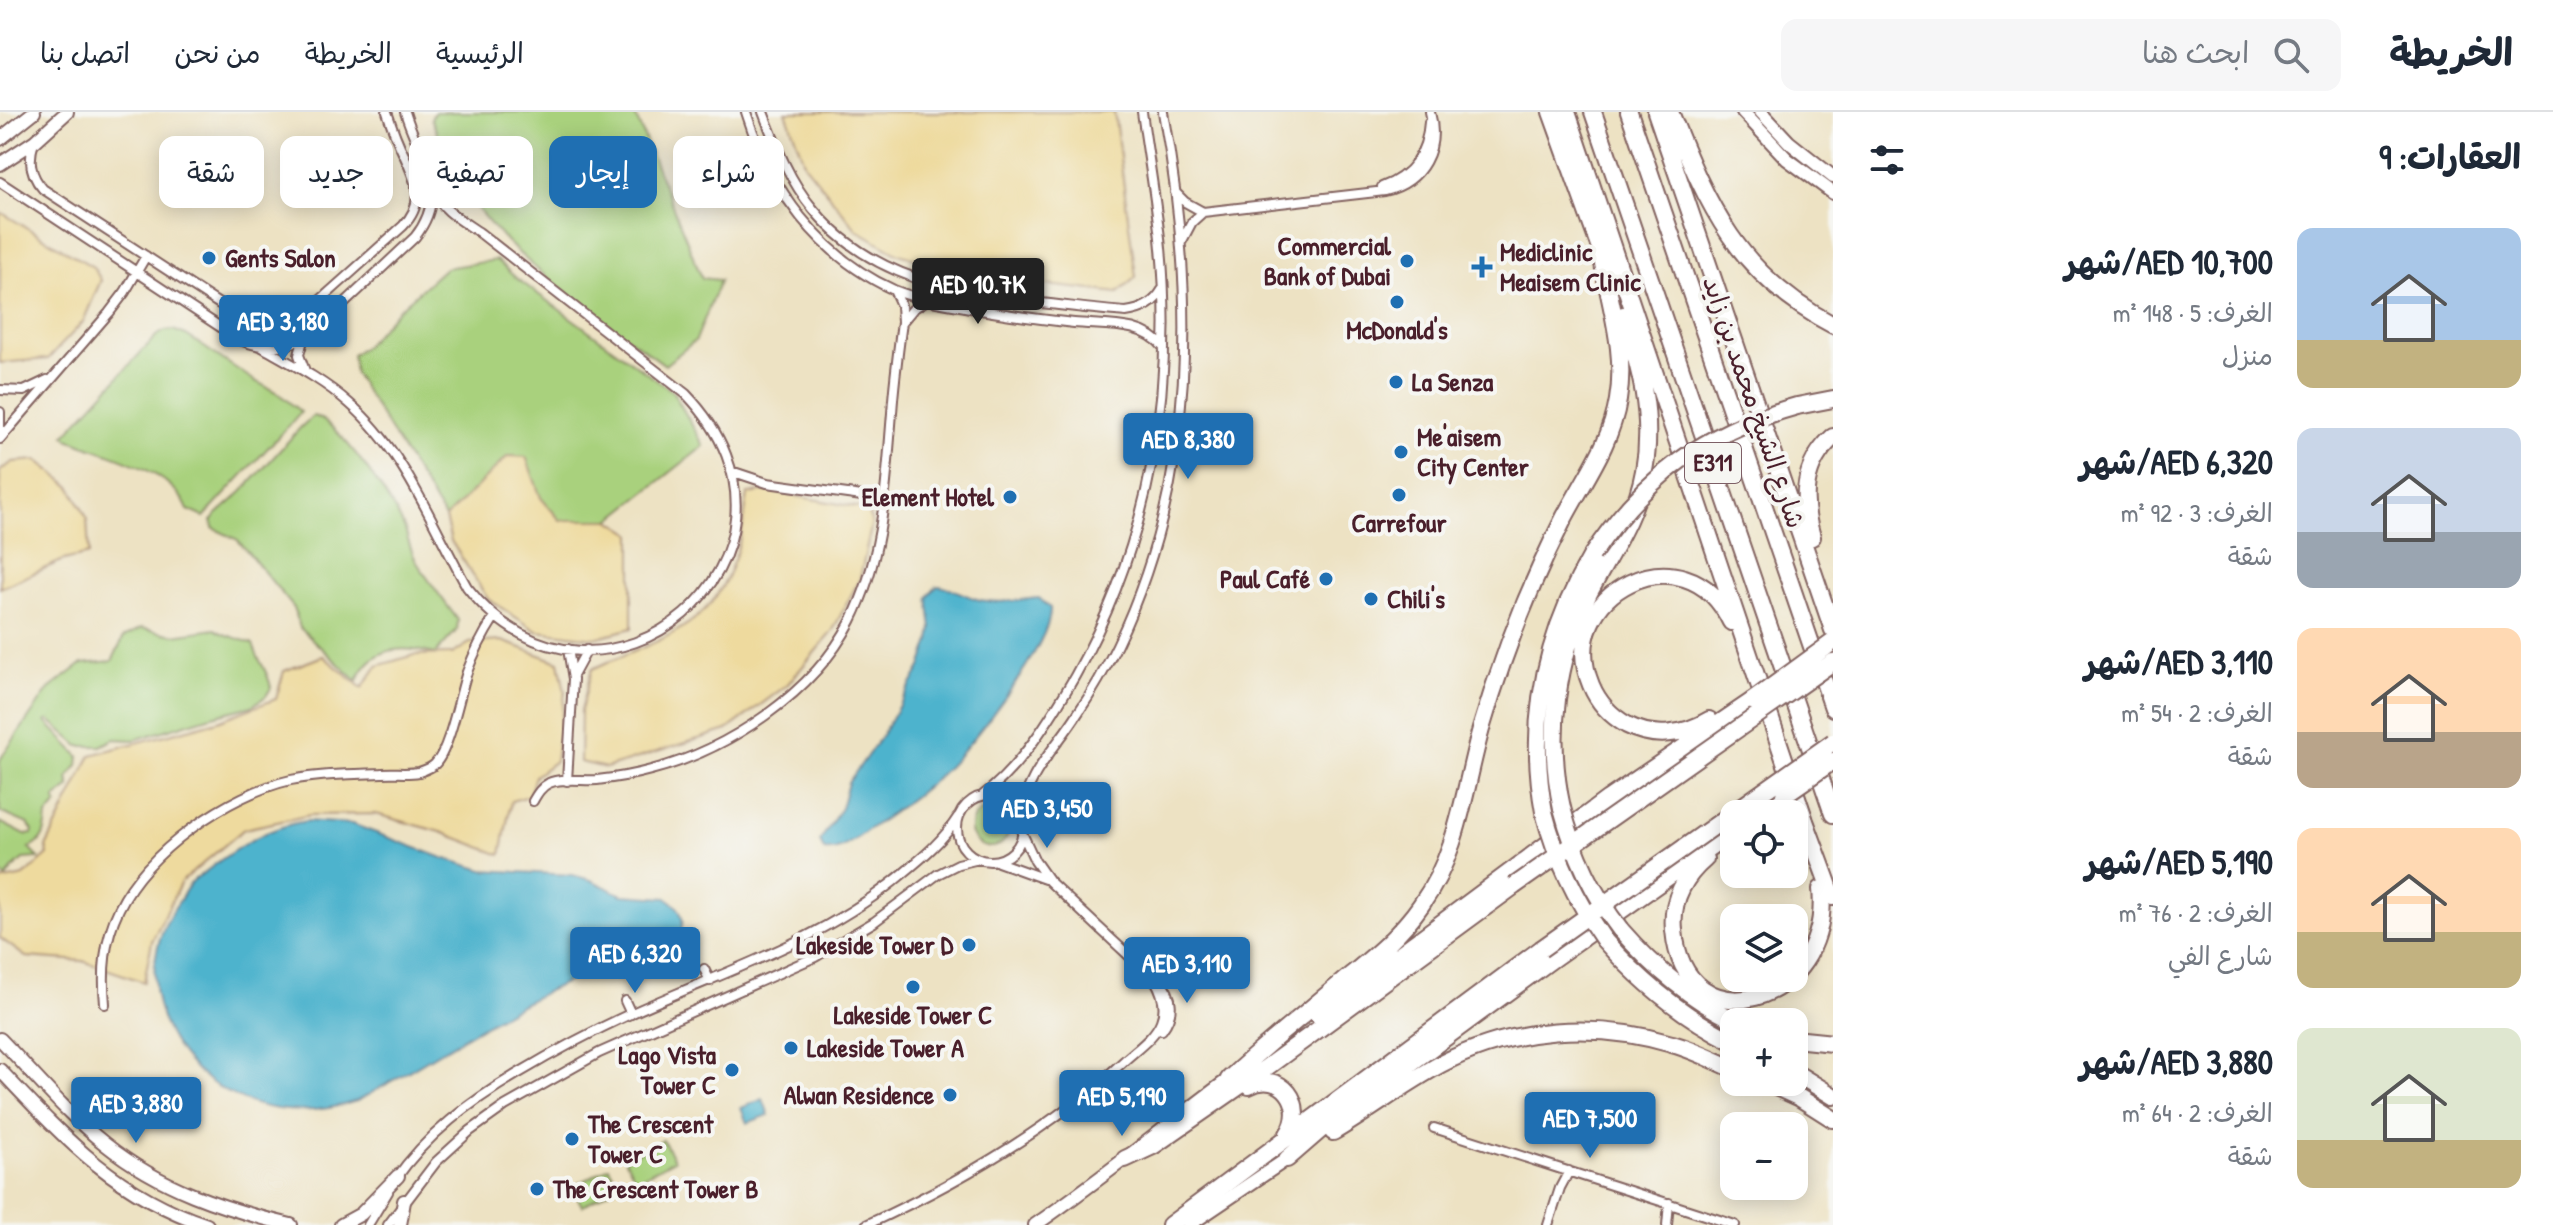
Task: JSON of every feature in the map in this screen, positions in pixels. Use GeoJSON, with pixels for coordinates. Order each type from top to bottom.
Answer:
{"type":"FeatureCollection","features":[{"type":"Feature","properties":{"kind":"highway"},"geometry":{"type":"LineString","coordinates":[[1551,112],[1641,373],[1647,406],[1644,473],[1636,501],[1626,527],[1580,613],[1562,670],[1554,743],[1562,808],[1583,869],[1620,929],[1651,963],[1680,988],[1720,1013]]}},
{"type":"Feature","properties":{"kind":"highway"},"geometry":{"type":"LineString","coordinates":[[1567,112],[1798,800]]}},
{"type":"Feature","properties":{"kind":"highway","name":"E311"},"geometry":{"type":"LineString","coordinates":[[1593,112],[1833,814]]}},
{"type":"Feature","properties":{"kind":"highway","name":"شارع الشيخ محمد بن زايد"},"geometry":{"type":"LineString","coordinates":[[1629,112],[1833,708]]}},
{"type":"Feature","properties":{"kind":"highway"},"geometry":{"type":"LineString","coordinates":[[1656,112],[1833,630]]}},
{"type":"Feature","properties":{"kind":"highway"},"geometry":{"type":"LineString","coordinates":[[1670,112],[1699,184],[1716,217],[1738,246],[1782,292],[1833,325]]}},
{"type":"Feature","properties":{"kind":"highway"},"geometry":{"type":"LineString","coordinates":[[1229,1079],[1390,941],[1423,903],[1451,850],[1479,737],[1508,647],[1544,559],[1604,447],[1614,418],[1620,388],[1621,358],[1601,251]]}},
{"type":"Feature","properties":{"kind":"highway"},"geometry":{"type":"LineString","coordinates":[[1720,1034],[1695,1021],[1631,970],[1604,940],[1578,900],[1562,868],[1544,812],[1537,739],[1543,682],[1551,645],[1564,609],[1592,555],[1632,502],[1680,460],[1727,431],[1760,417],[1833,399]]}},
{"type":"Feature","properties":{"kind":"highway"},"geometry":{"type":"LineString","coordinates":[[1820,593],[1820,568],[1806,517],[1805,489],[1813,462],[1833,437]]}},
{"type":"Feature","properties":{"kind":"highway"},"geometry":{"type":"LineString","coordinates":[[1752,701],[1731,706],[1691,729],[1672,733],[1644,731],[1618,719],[1598,699],[1587,673],[1585,644],[1594,617],[1618,589],[1642,577],[1660,574],[1687,578],[1717,598],[1727,613],[1746,666],[1759,685]]}},
{"type":"Feature","properties":{"kind":"highway"},"geometry":{"type":"LineString","coordinates":[[1125,1159],[1146,1150],[1216,1102],[1511,882],[1608,799],[1833,642]]}},
{"type":"Feature","properties":{"kind":"highway"},"geometry":{"type":"LineString","coordinates":[[1229,1079],[1833,662]]}},
{"type":"Feature","properties":{"kind":"highway"},"geometry":{"type":"LineString","coordinates":[[1287,1159],[1325,1126],[1546,955],[1833,742]]}},
{"type":"Feature","properties":{"kind":"highway"},"geometry":{"type":"LineString","coordinates":[[1777,800],[1833,761]]}},
{"type":"Feature","properties":{"kind":"highway"},"geometry":{"type":"LineString","coordinates":[[1808,829],[1833,897]]}},
{"type":"Feature","properties":{"kind":"highway"},"geometry":{"type":"LineString","coordinates":[[1170,1225],[1285,1138],[1546,955],[1720,839]]}},
{"type":"Feature","properties":{"kind":"highway"},"geometry":{"type":"LineString","coordinates":[[1720,850],[1706,859],[1686,880],[1675,906],[1674,935],[1689,970],[1710,989],[1737,999],[1765,999],[1783,994],[1806,977],[1822,954],[1828,935],[1827,907],[1808,841]]}},
{"type":"Feature","properties":{"kind":"highway"},"geometry":{"type":"LineString","coordinates":[[1287,1159],[1436,1067],[1475,1049],[1517,1037],[1562,1031],[1617,1032],[1671,1043],[1720,1063]]}},
{"type":"Feature","properties":{"kind":"highway"},"geometry":{"type":"LineString","coordinates":[[1808,1081],[1833,1096]]}},
{"type":"Feature","properties":{"kind":"highway"},"geometry":{"type":"LineString","coordinates":[[1216,1102],[1255,1083],[1277,1084],[1289,1094],[1295,1109],[1294,1125],[1285,1138]]}},
{"type":"Feature","properties":{"kind":"highway"},"geometry":{"type":"LineString","coordinates":[[1796,1096],[1833,1119]]}},
{"type":"Feature","properties":{"kind":"street"},"geometry":{"type":"LineString","coordinates":[[4,131],[34,112]]}},
{"type":"Feature","properties":{"kind":"street"},"geometry":{"type":"LineString","coordinates":[[0,164],[35,141],[67,112]]}},
{"type":"Feature","properties":{"kind":"street"},"geometry":{"type":"LineString","coordinates":[[35,141],[31,164],[33,176],[43,189],[250,324],[274,330],[297,321],[403,226],[414,211],[418,197],[416,181],[387,112]]}},
{"type":"Feature","properties":{"kind":"street"},"geometry":{"type":"LineString","coordinates":[[405,112],[415,136]]}},
{"type":"Feature","properties":{"kind":"street"},"geometry":{"type":"LineString","coordinates":[[746,112],[769,169],[798,215],[842,258],[894,290],[927,300],[1022,316],[1134,328],[1151,335],[1164,348]]}},
{"type":"Feature","properties":{"kind":"street"},"geometry":{"type":"LineString","coordinates":[[763,112],[786,166],[812,209],[846,242],[886,267],[915,279],[961,291],[1118,312],[1143,308],[1162,290]]}},
{"type":"Feature","properties":{"kind":"street"},"geometry":{"type":"LineString","coordinates":[[341,1225],[367,1209],[428,1140],[463,1109],[538,1061],[631,1014],[806,939],[844,917],[927,854],[944,837],[968,803],[983,795],[1006,775],[1059,703],[1086,657],[1114,597],[1136,536],[1152,472],[1161,407],[1164,348],[1160,240],[1142,112]]}},
{"type":"Feature","properties":{"kind":"street"},"geometry":{"type":"LineString","coordinates":[[866,1225],[938,1190],[1016,1144],[1090,1090],[1163,1028],[1168,1020],[1171,1001],[1163,983],[1147,973],[1049,881],[1022,833],[1021,818],[1028,787],[1079,713],[1117,645],[1143,584],[1161,527],[1174,468],[1182,409],[1186,329],[1181,241],[1163,112]]}},
{"type":"Feature","properties":{"kind":"street"},"geometry":{"type":"LineString","coordinates":[[1175,191],[1185,202],[1203,212],[1399,187],[1422,170],[1433,145],[1434,132],[1429,112]]}},
{"type":"Feature","properties":{"kind":"street"},"geometry":{"type":"LineString","coordinates":[[1743,112],[1787,159],[1833,193]]}},
{"type":"Feature","properties":{"kind":"street"},"geometry":{"type":"LineString","coordinates":[[1761,112],[1789,142],[1833,177]]}},
{"type":"Feature","properties":{"kind":"street"},"geometry":{"type":"LineString","coordinates":[[0,182],[240,340],[262,347],[305,372],[351,405],[377,432],[408,477],[467,587],[494,618],[524,636],[568,649],[615,648],[651,636],[675,623],[701,598],[717,575],[728,550],[735,517],[734,488],[717,435],[686,394],[445,208]]}},
{"type":"Feature","properties":{"kind":"street"},"geometry":{"type":"LineString","coordinates":[[262,347],[280,347],[303,340],[415,237],[430,208]]}},
{"type":"Feature","properties":{"kind":"street"},"geometry":{"type":"LineString","coordinates":[[414,211],[459,219]]}},
{"type":"Feature","properties":{"kind":"street"},"geometry":{"type":"LineString","coordinates":[[1181,241],[1187,228],[1203,212]]}},
{"type":"Feature","properties":{"kind":"street"},"geometry":{"type":"LineString","coordinates":[[0,438],[117,303],[146,256]]}},
{"type":"Feature","properties":{"kind":"street"},"geometry":{"type":"LineString","coordinates":[[533,801],[544,787],[555,782],[620,777],[694,756],[754,724],[794,691],[826,657],[850,622],[872,562],[884,499],[902,322],[901,305],[894,290]]}},
{"type":"Feature","properties":{"kind":"street"},"geometry":{"type":"LineString","coordinates":[[902,322],[913,309],[927,300]]}},
{"type":"Feature","properties":{"kind":"street"},"geometry":{"type":"LineString","coordinates":[[303,340],[299,355],[305,372]]}},
{"type":"Feature","properties":{"kind":"street"},"geometry":{"type":"LineString","coordinates":[[0,390],[14,392],[33,388],[58,373]]}},
{"type":"Feature","properties":{"kind":"street"},"geometry":{"type":"LineString","coordinates":[[0,412],[0,438]]}},
{"type":"Feature","properties":{"kind":"street"},"geometry":{"type":"LineString","coordinates":[[731,471],[767,483],[884,499]]}},
{"type":"Feature","properties":{"kind":"street"},"geometry":{"type":"LineString","coordinates":[[734,488],[767,483]]}},
{"type":"Feature","properties":{"kind":"street"},"geometry":{"type":"LineString","coordinates":[[105,1004],[103,971],[112,924],[126,896],[160,855],[220,810],[291,780],[418,772],[434,765],[445,751],[471,663],[494,618]]}},
{"type":"Feature","properties":{"kind":"street"},"geometry":{"type":"LineString","coordinates":[[567,781],[573,679],[568,649]]}},
{"type":"Feature","properties":{"kind":"street"},"geometry":{"type":"LineString","coordinates":[[573,679],[587,650]]}},
{"type":"Feature","properties":{"kind":"street"},"geometry":{"type":"LineString","coordinates":[[983,795],[1010,802],[1021,818]]}},
{"type":"Feature","properties":{"kind":"street"},"geometry":{"type":"LineString","coordinates":[[958,817],[958,838],[962,847],[979,859]]}},
{"type":"Feature","properties":{"kind":"street"},"geometry":{"type":"LineString","coordinates":[[994,861],[1016,848],[1022,833]]}},
{"type":"Feature","properties":{"kind":"street"},"geometry":{"type":"LineString","coordinates":[[388,1225],[436,1162],[480,1124],[540,1085],[637,1036],[795,968],[894,908],[938,874],[958,864],[979,859],[1028,871],[1049,881]]}},
{"type":"Feature","properties":{"kind":"street"},"geometry":{"type":"LineString","coordinates":[[704,969],[710,981]]}},
{"type":"Feature","properties":{"kind":"street"},"geometry":{"type":"LineString","coordinates":[[737,993],[742,1003]]}},
{"type":"Feature","properties":{"kind":"street"},"geometry":{"type":"LineString","coordinates":[[625,1001],[631,1014]]}},
{"type":"Feature","properties":{"kind":"street"},"geometry":{"type":"LineString","coordinates":[[637,1036],[642,1046]]}},
{"type":"Feature","properties":{"kind":"street"},"geometry":{"type":"LineString","coordinates":[[0,1039],[86,1128],[137,1167],[165,1184],[227,1209],[291,1225]]}},
{"type":"Feature","properties":{"kind":"street"},"geometry":{"type":"LineString","coordinates":[[0,1070],[50,1131],[91,1162],[156,1204],[207,1225]]}},
{"type":"Feature","properties":{"kind":"street"},"geometry":{"type":"LineString","coordinates":[[1035,1225],[1096,1183],[1146,1140],[1229,1079]]}},
{"type":"Feature","properties":{"kind":"street"},"geometry":{"type":"LineString","coordinates":[[1434,1128],[1735,1225]]}},
{"type":"Feature","properties":{"kind":"street"},"geometry":{"type":"LineString","coordinates":[[1189,1225],[1287,1159]]}},
{"type":"Feature","properties":{"kind":"street"},"geometry":{"type":"LineString","coordinates":[[1548,1225],[1565,1169]]}},
{"type":"Feature","properties":{"kind":"street"},"geometry":{"type":"LineString","coordinates":[[368,1225],[398,1176]]}},
{"type":"Feature","properties":{"kind":"street"},"geometry":{"type":"LineString","coordinates":[[400,1225],[404,1201]]}},
{"type":"Feature","properties":{"kind":"street"},"geometry":{"type":"LineString","coordinates":[[1667,1224],[1673,1204]]}},
{"type":"Feature","properties":{"kind":"green space"},"geometry":{"type":"Polygon","coordinates":[[[435,112],[634,112],[644,136],[549,136],[549,208],[657,208],[657,168],[702,278],[720,280],[696,340],[665,365],[552,282],[477,209],[533,208],[533,136],[438,136],[431,118],[435,112]]]}},
{"type":"Feature","properties":{"kind":"green space"},"geometry":{"type":"Polygon","coordinates":[[[496,260],[516,278],[673,392],[704,446],[610,520],[560,520],[541,498],[526,457],[508,456],[445,518],[355,374],[352,355],[445,268],[496,260]]]}},
{"type":"Feature","properties":{"kind":"green space"},"geometry":{"type":"Polygon","coordinates":[[[173,330],[186,335],[278,393],[301,412],[204,517],[188,510],[168,483],[153,473],[68,439],[65,435],[156,336],[173,330]]]}},
{"type":"Feature","properties":{"kind":"green space"},"geometry":{"type":"Polygon","coordinates":[[[313,416],[336,432],[378,484],[405,530],[418,564],[458,620],[457,630],[435,654],[399,649],[389,651],[371,661],[357,681],[300,628],[294,608],[238,540],[213,528],[212,521],[216,515],[242,492],[313,416]]]}},
{"type":"Feature","properties":{"kind":"green space"},"geometry":{"type":"Polygon","coordinates":[[[141,628],[174,635],[215,629],[253,644],[271,688],[252,706],[134,740],[114,739],[101,746],[79,746],[49,720],[46,722],[79,756],[78,765],[68,778],[70,787],[55,799],[57,804],[47,816],[41,840],[29,848],[39,858],[23,859],[6,878],[0,872],[0,822],[25,835],[33,831],[28,824],[0,812],[0,760],[49,689],[82,664],[112,661],[124,637],[141,628]]]}},
{"type":"Feature","properties":{"kind":"green space"},"geometry":{"type":"Polygon","coordinates":[[[990,809],[1004,814],[1009,828],[1004,842],[990,847],[976,842],[971,828],[976,814],[990,809]]]}},
{"type":"Feature","properties":{"kind":"green space"},"geometry":{"type":"Polygon","coordinates":[[[663,1140],[674,1160],[636,1180],[625,1159],[663,1140]]]}},
{"type":"Feature","properties":{"kind":"green space"},"geometry":{"type":"Polygon","coordinates":[[[609,1167],[619,1186],[582,1206],[572,1187],[609,1167]]]}},
{"type":"Feature","properties":{"kind":"sand"},"geometry":{"type":"Polygon","coordinates":[[[786,112],[1114,112],[1136,277],[1118,293],[986,278],[899,254],[857,230],[805,165],[786,112]]]}},
{"type":"Feature","properties":{"kind":"sand"},"geometry":{"type":"Polygon","coordinates":[[[2,213],[93,267],[101,280],[83,322],[48,359],[0,363],[2,213]]]}},
{"type":"Feature","properties":{"kind":"sand"},"geometry":{"type":"Polygon","coordinates":[[[508,456],[526,457],[541,498],[560,520],[610,520],[632,534],[632,628],[595,638],[537,631],[488,599],[451,541],[445,518],[508,456]]]}},
{"type":"Feature","properties":{"kind":"sand"},"geometry":{"type":"Polygon","coordinates":[[[37,460],[70,486],[87,518],[89,554],[64,560],[0,588],[0,471],[13,462],[37,460]]]}},
{"type":"Feature","properties":{"kind":"sand"},"geometry":{"type":"Polygon","coordinates":[[[767,491],[868,509],[872,523],[860,578],[832,632],[787,685],[727,730],[606,768],[580,762],[581,710],[592,669],[686,626],[709,605],[734,561],[748,494],[767,491]]]}},
{"type":"Feature","properties":{"kind":"sand"},"geometry":{"type":"Polygon","coordinates":[[[502,641],[559,662],[565,692],[555,761],[535,776],[529,796],[511,801],[501,855],[441,832],[376,814],[310,815],[244,829],[181,882],[152,941],[144,982],[83,961],[26,957],[0,938],[0,881],[24,876],[48,855],[46,847],[91,755],[218,721],[276,699],[284,671],[323,656],[362,688],[377,666],[414,655],[452,654],[470,643],[502,641]]]}},
{"type":"Feature","properties":{"kind":"water"},"geometry":{"type":"Polygon","coordinates":[[[937,586],[988,601],[1039,598],[1050,608],[1039,645],[1008,693],[945,770],[856,839],[837,849],[824,850],[820,841],[841,808],[848,783],[882,735],[921,667],[932,628],[928,597],[937,586]]]}},
{"type":"Feature","properties":{"kind":"water"},"geometry":{"type":"Polygon","coordinates":[[[306,821],[352,824],[483,870],[572,875],[591,880],[622,895],[667,898],[680,911],[682,927],[669,944],[603,967],[539,995],[357,1101],[298,1111],[242,1100],[212,1083],[186,1059],[168,1032],[157,1000],[155,967],[162,933],[186,889],[197,877],[254,839],[278,828],[306,821]]]}},
{"type":"Feature","properties":{"kind":"water"},"geometry":{"type":"Polygon","coordinates":[[[763,1099],[769,1115],[747,1123],[741,1108],[763,1099]]]}},
{"type":"Feature","properties":{"kind":"place","name":"Gents Salon"},"geometry":{"type":"Point","coordinates":[209,258]}},
{"type":"Feature","properties":{"kind":"place","name":"Commercial Bank of Dubai"},"geometry":{"type":"Point","coordinates":[1407,261]}},
{"type":"Feature","properties":{"kind":"place","name":"Mediclinic Meaisem Clinic"},"geometry":{"type":"Point","coordinates":[1482,267]}},
{"type":"Feature","properties":{"kind":"place","name":"McDonald's"},"geometry":{"type":"Point","coordinates":[1397,302]}},
{"type":"Feature","properties":{"kind":"place","name":"La Senza"},"geometry":{"type":"Point","coordinates":[1396,382]}},
{"type":"Feature","properties":{"kind":"place","name":"Me'aisem City Center"},"geometry":{"type":"Point","coordinates":[1401,452]}},
{"type":"Feature","properties":{"kind":"place","name":"Carrefour"},"geometry":{"type":"Point","coordinates":[1399,495]}},
{"type":"Feature","properties":{"kind":"place","name":"Element Hotel"},"geometry":{"type":"Point","coordinates":[1010,497]}},
{"type":"Feature","properties":{"kind":"place","name":"Paul Café"},"geometry":{"type":"Point","coordinates":[1326,579]}},
{"type":"Feature","properties":{"kind":"place","name":"Chili's"},"geometry":{"type":"Point","coordinates":[1371,599]}},
{"type":"Feature","properties":{"kind":"place","name":"Lakeside Tower D"},"geometry":{"type":"Point","coordinates":[969,945]}},
{"type":"Feature","properties":{"kind":"place","name":"Lakeside Tower C"},"geometry":{"type":"Point","coordinates":[913,987]}},
{"type":"Feature","properties":{"kind":"place","name":"Lakeside Tower A"},"geometry":{"type":"Point","coordinates":[791,1048]}},
{"type":"Feature","properties":{"kind":"place","name":"Lago Vista Tower C"},"geometry":{"type":"Point","coordinates":[732,1070]}},
{"type":"Feature","properties":{"kind":"place","name":"Alwan Residence"},"geometry":{"type":"Point","coordinates":[950,1095]}},
{"type":"Feature","properties":{"kind":"place","name":"The Crescent Tower C"},"geometry":{"type":"Point","coordinates":[572,1139]}},
{"type":"Feature","properties":{"kind":"place","name":"The Crescent Tower B"},"geometry":{"type":"Point","coordinates":[537,1189]}}]}
